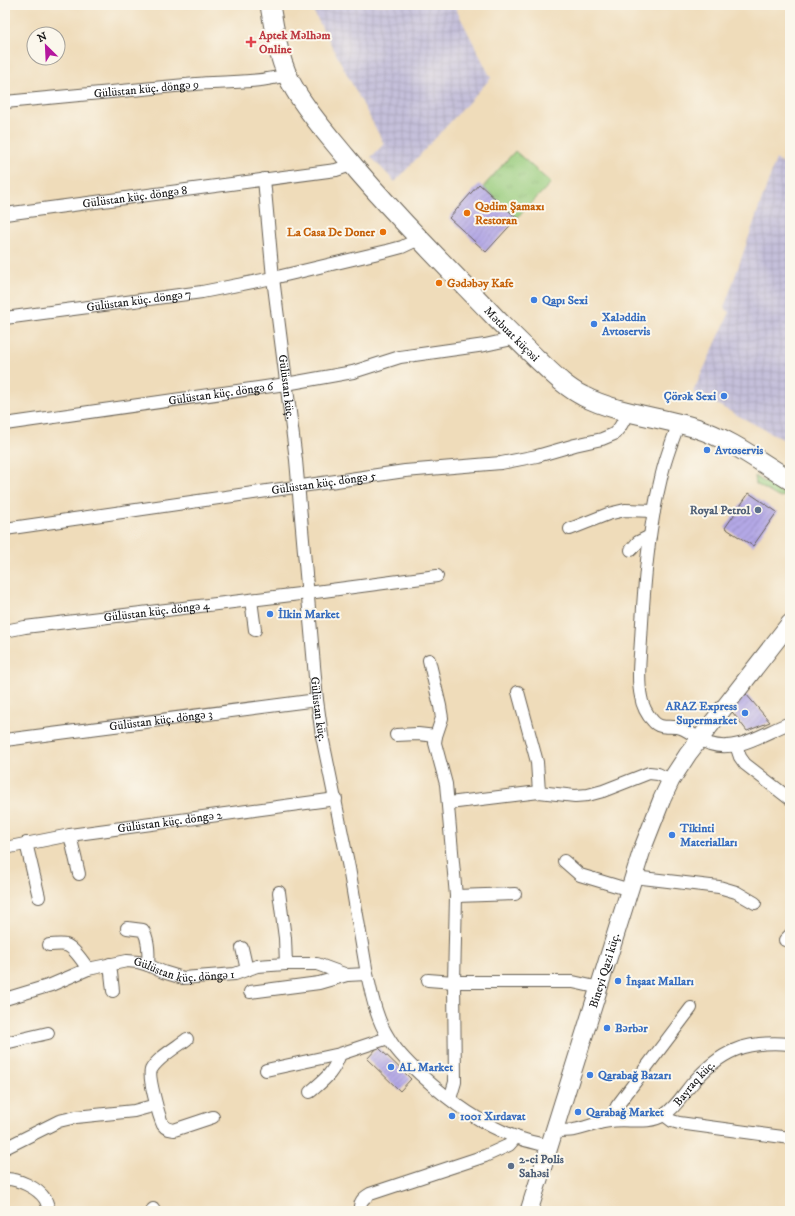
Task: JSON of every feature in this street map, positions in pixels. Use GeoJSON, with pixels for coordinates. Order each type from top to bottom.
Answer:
{"type":"FeatureCollection","features":[{"type":"Feature","properties":{"kind":"main road","name":"Mətbuat küçəsi"},"geometry":{"type":"LineString","coordinates":[[270,5],[277,41],[292,72],[302,83],[355,160],[390,193],[424,236],[520,335],[547,369],[565,385],[583,396],[629,411],[681,418],[702,418],[730,430],[790,466]]}},
{"type":"Feature","properties":{"kind":"main road","name":"Mətbuat küçəsi"},"geometry":{"type":"LineString","coordinates":[[281,5],[292,72]]}},
{"type":"Feature","properties":{"kind":"main road","name":"Mətbuat küçəsi"},"geometry":{"type":"LineString","coordinates":[[520,335],[572,376],[589,387],[681,418],[697,428],[724,439],[790,480]]}},
{"type":"Feature","properties":{"kind":"main road","name":"Bineyi Qazi küç."},"geometry":{"type":"LineString","coordinates":[[529,1211],[550,1139],[600,988],[650,827],[671,780],[698,739],[790,624]]}},
{"type":"Feature","properties":{"kind":"street","name":"Gülüstan küç. döngə 9"},"geometry":{"type":"LineString","coordinates":[[5,102],[258,80],[274,78],[292,72]]}},
{"type":"Feature","properties":{"kind":"street","name":"Gülüstan küç. döngə 8"},"geometry":{"type":"LineString","coordinates":[[5,214],[336,170],[345,167],[355,160]]}},
{"type":"Feature","properties":{"kind":"street","name":"Gülüstan küç."},"geometry":{"type":"LineString","coordinates":[[264,179],[273,278],[299,487],[317,700],[322,736],[336,798],[367,974],[378,1018],[388,1038],[411,1065],[450,1099],[477,1118],[516,1137],[550,1139]]}},
{"type":"Feature","properties":{"kind":"street","name":"Gülüstan küç. döngə 7"},"geometry":{"type":"LineString","coordinates":[[5,318],[202,292],[273,278],[402,247],[424,236]]}},
{"type":"Feature","properties":{"kind":"street","name":"Gülüstan küç. döngə 6"},"geometry":{"type":"LineString","coordinates":[[5,424],[286,384],[353,372],[400,357],[485,345],[520,335]]}},
{"type":"Feature","properties":{"kind":"street","name":"Gülüstan küç. döngə 5"},"geometry":{"type":"LineString","coordinates":[[5,529],[405,471],[501,463],[537,456],[602,439],[614,434],[620,427],[629,411]]}},
{"type":"Feature","properties":{"kind":"street"},"geometry":{"type":"LineString","coordinates":[[681,418],[661,476],[647,553],[639,676],[641,699],[646,711],[653,722],[658,726],[675,726],[683,729],[698,739],[711,744],[725,746],[736,745],[790,723]]}},
{"type":"Feature","properties":{"kind":"street"},"geometry":{"type":"LineString","coordinates":[[570,529],[608,514],[625,510],[654,511]]}},
{"type":"Feature","properties":{"kind":"street"},"geometry":{"type":"LineString","coordinates":[[631,550],[638,542],[650,536]]}},
{"type":"Feature","properties":{"kind":"street","name":"Gülüstan küç. döngə 4"},"geometry":{"type":"LineString","coordinates":[[5,630],[437,576]]}},
{"type":"Feature","properties":{"kind":"street"},"geometry":{"type":"LineString","coordinates":[[251,600],[255,630]]}},
{"type":"Feature","properties":{"kind":"street"},"geometry":{"type":"LineString","coordinates":[[429,660],[442,718],[435,743],[446,784],[449,803],[456,896],[454,982],[455,1082],[450,1099]]}},
{"type":"Feature","properties":{"kind":"street"},"geometry":{"type":"LineString","coordinates":[[518,692],[537,762],[539,792]]}},
{"type":"Feature","properties":{"kind":"street","name":"Gülüstan küç. döngə 3"},"geometry":{"type":"LineString","coordinates":[[5,740],[317,700]]}},
{"type":"Feature","properties":{"kind":"street"},"geometry":{"type":"LineString","coordinates":[[396,735],[418,734],[436,736]]}},
{"type":"Feature","properties":{"kind":"street"},"geometry":{"type":"LineString","coordinates":[[736,745],[740,757],[745,764],[790,799]]}},
{"type":"Feature","properties":{"kind":"street"},"geometry":{"type":"LineString","coordinates":[[449,803],[539,792],[575,796],[588,795],[603,791],[649,773],[658,774],[671,780]]}},
{"type":"Feature","properties":{"kind":"street","name":"Gülüstan küç. döngə 2"},"geometry":{"type":"LineString","coordinates":[[5,848],[70,835],[336,798]]}},
{"type":"Feature","properties":{"kind":"street"},"geometry":{"type":"LineString","coordinates":[[70,835],[79,874]]}},
{"type":"Feature","properties":{"kind":"street"},"geometry":{"type":"LineString","coordinates":[[26,843],[39,897]]}},
{"type":"Feature","properties":{"kind":"street"},"geometry":{"type":"LineString","coordinates":[[564,861],[580,875],[632,883],[719,887],[736,892],[755,903]]}},
{"type":"Feature","properties":{"kind":"street"},"geometry":{"type":"LineString","coordinates":[[279,892],[285,938],[286,964]]}},
{"type":"Feature","properties":{"kind":"street"},"geometry":{"type":"LineString","coordinates":[[456,896],[514,894]]}},
{"type":"Feature","properties":{"kind":"street"},"geometry":{"type":"LineString","coordinates":[[127,928],[143,930],[147,936],[149,956],[148,965]]}},
{"type":"Feature","properties":{"kind":"street"},"geometry":{"type":"LineString","coordinates":[[49,945],[65,945],[69,947],[83,961],[88,969]]}},
{"type":"Feature","properties":{"kind":"street"},"geometry":{"type":"LineString","coordinates":[[242,948],[247,970]]}},
{"type":"Feature","properties":{"kind":"street","name":"Gülüstan küç. döngə 1"},"geometry":{"type":"LineString","coordinates":[[5,999],[51,985],[88,969],[127,961],[148,965],[163,972],[183,978],[228,974],[269,964],[317,964],[347,975],[367,974]]}},
{"type":"Feature","properties":{"kind":"street"},"geometry":{"type":"LineString","coordinates":[[110,964],[113,991]]}},
{"type":"Feature","properties":{"kind":"street"},"geometry":{"type":"LineString","coordinates":[[250,992],[319,983],[347,975]]}},
{"type":"Feature","properties":{"kind":"street"},"geometry":{"type":"LineString","coordinates":[[428,980],[454,982],[573,982],[600,988]]}},
{"type":"Feature","properties":{"kind":"street"},"geometry":{"type":"LineString","coordinates":[[611,1120],[617,1106],[691,1008]]}},
{"type":"Feature","properties":{"kind":"street"},"geometry":{"type":"LineString","coordinates":[[5,1044],[48,1033]]}},
{"type":"Feature","properties":{"kind":"street"},"geometry":{"type":"LineString","coordinates":[[266,1070],[340,1054],[388,1038]]}},
{"type":"Feature","properties":{"kind":"street"},"geometry":{"type":"LineString","coordinates":[[187,1039],[159,1060],[151,1070],[156,1105],[163,1125],[167,1129],[174,1130],[213,1117]]}},
{"type":"Feature","properties":{"kind":"street","name":"Bayraq küç."},"geometry":{"type":"LineString","coordinates":[[550,1139],[574,1130],[611,1120],[646,1120],[664,1115],[701,1073],[714,1061],[724,1055],[737,1049],[758,1044],[773,1042],[790,1044]]}},
{"type":"Feature","properties":{"kind":"street"},"geometry":{"type":"LineString","coordinates":[[310,1092],[329,1076],[335,1068],[340,1054]]}},
{"type":"Feature","properties":{"kind":"street"},"geometry":{"type":"LineString","coordinates":[[5,1148],[59,1121],[76,1117],[134,1111],[156,1105]]}},
{"type":"Feature","properties":{"kind":"street"},"geometry":{"type":"LineString","coordinates":[[664,1115],[672,1122],[679,1124],[790,1138]]}},
{"type":"Feature","properties":{"kind":"street"},"geometry":{"type":"LineString","coordinates":[[360,1211],[363,1198],[370,1194],[485,1156],[509,1145],[516,1137]]}},
{"type":"Feature","properties":{"kind":"street"},"geometry":{"type":"LineString","coordinates":[[5,1179],[10,1179],[37,1190],[44,1198],[49,1211]]}},
{"type":"Feature","properties":{"kind":"shaded area"},"geometry":{"type":"Polygon","coordinates":[[[310,5],[454,5],[491,78],[395,182],[371,157],[384,144],[310,5]]]}},
{"type":"Feature","properties":{"kind":"shaded area"},"geometry":{"type":"Polygon","coordinates":[[[776,159],[790,169],[790,443],[693,392],[730,312],[724,308],[776,159]]]}},
{"type":"Feature","properties":{"kind":"green space"},"geometry":{"type":"Polygon","coordinates":[[[515,151],[551,183],[517,218],[483,187],[515,151]]]}},
{"type":"Feature","properties":{"kind":"green space"},"geometry":{"type":"Polygon","coordinates":[[[755,476],[787,496],[778,497],[756,484],[755,476]]]}},
{"type":"Feature","properties":{"kind":"building"},"geometry":{"type":"Polygon","coordinates":[[[479,184],[517,218],[486,252],[449,218],[479,184]]]}},
{"type":"Feature","properties":{"kind":"building"},"geometry":{"type":"Polygon","coordinates":[[[749,493],[777,512],[753,546],[725,528],[749,493]]]}},
{"type":"Feature","properties":{"kind":"building"},"geometry":{"type":"Polygon","coordinates":[[[746,694],[770,722],[747,731],[730,709],[746,694]]]}},
{"type":"Feature","properties":{"kind":"building"},"geometry":{"type":"Polygon","coordinates":[[[378,1047],[411,1079],[400,1091],[367,1059],[378,1047]]]}},
{"type":"Feature","properties":{"kind":"place","name":"Aptek Mәlhәm Online"},"geometry":{"type":"Point","coordinates":[251,42]}},
{"type":"Feature","properties":{"kind":"place","name":"Qədim Şamaxı Restoran"},"geometry":{"type":"Point","coordinates":[467,213]}},
{"type":"Feature","properties":{"kind":"place","name":"La Casa De Doner"},"geometry":{"type":"Point","coordinates":[383,232]}},
{"type":"Feature","properties":{"kind":"place","name":"Gədəbəy Kafe"},"geometry":{"type":"Point","coordinates":[439,283]}},
{"type":"Feature","properties":{"kind":"place","name":"Qapı Sexi"},"geometry":{"type":"Point","coordinates":[534,300]}},
{"type":"Feature","properties":{"kind":"place","name":"Xaləddin Avtoservis"},"geometry":{"type":"Point","coordinates":[594,324]}},
{"type":"Feature","properties":{"kind":"place","name":"Çörək Sexi"},"geometry":{"type":"Point","coordinates":[724,396]}},
{"type":"Feature","properties":{"kind":"place","name":"Avtoservis"},"geometry":{"type":"Point","coordinates":[707,450]}},
{"type":"Feature","properties":{"kind":"place","name":"Royal Petrol"},"geometry":{"type":"Point","coordinates":[758,510]}},
{"type":"Feature","properties":{"kind":"place","name":"İlkin Market"},"geometry":{"type":"Point","coordinates":[270,614]}},
{"type":"Feature","properties":{"kind":"place","name":"ARAZ Express Supermarket"},"geometry":{"type":"Point","coordinates":[745,713]}},
{"type":"Feature","properties":{"kind":"place","name":"Tikinti Materialları"},"geometry":{"type":"Point","coordinates":[672,835]}},
{"type":"Feature","properties":{"kind":"place","name":"İnşaat Malları"},"geometry":{"type":"Point","coordinates":[618,981]}},
{"type":"Feature","properties":{"kind":"place","name":"Bərbər"},"geometry":{"type":"Point","coordinates":[607,1028]}},
{"type":"Feature","properties":{"kind":"place","name":"AL Market"},"geometry":{"type":"Point","coordinates":[391,1067]}},
{"type":"Feature","properties":{"kind":"place","name":"Qarabağ Bazarı"},"geometry":{"type":"Point","coordinates":[590,1075]}},
{"type":"Feature","properties":{"kind":"place","name":"Qarabağ Market"},"geometry":{"type":"Point","coordinates":[578,1112]}},
{"type":"Feature","properties":{"kind":"place","name":"1001 Xırdavat"},"geometry":{"type":"Point","coordinates":[452,1116]}},
{"type":"Feature","properties":{"kind":"place","name":"2-ci Polis Sahəsi"},"geometry":{"type":"Point","coordinates":[511,1166]}}]}
